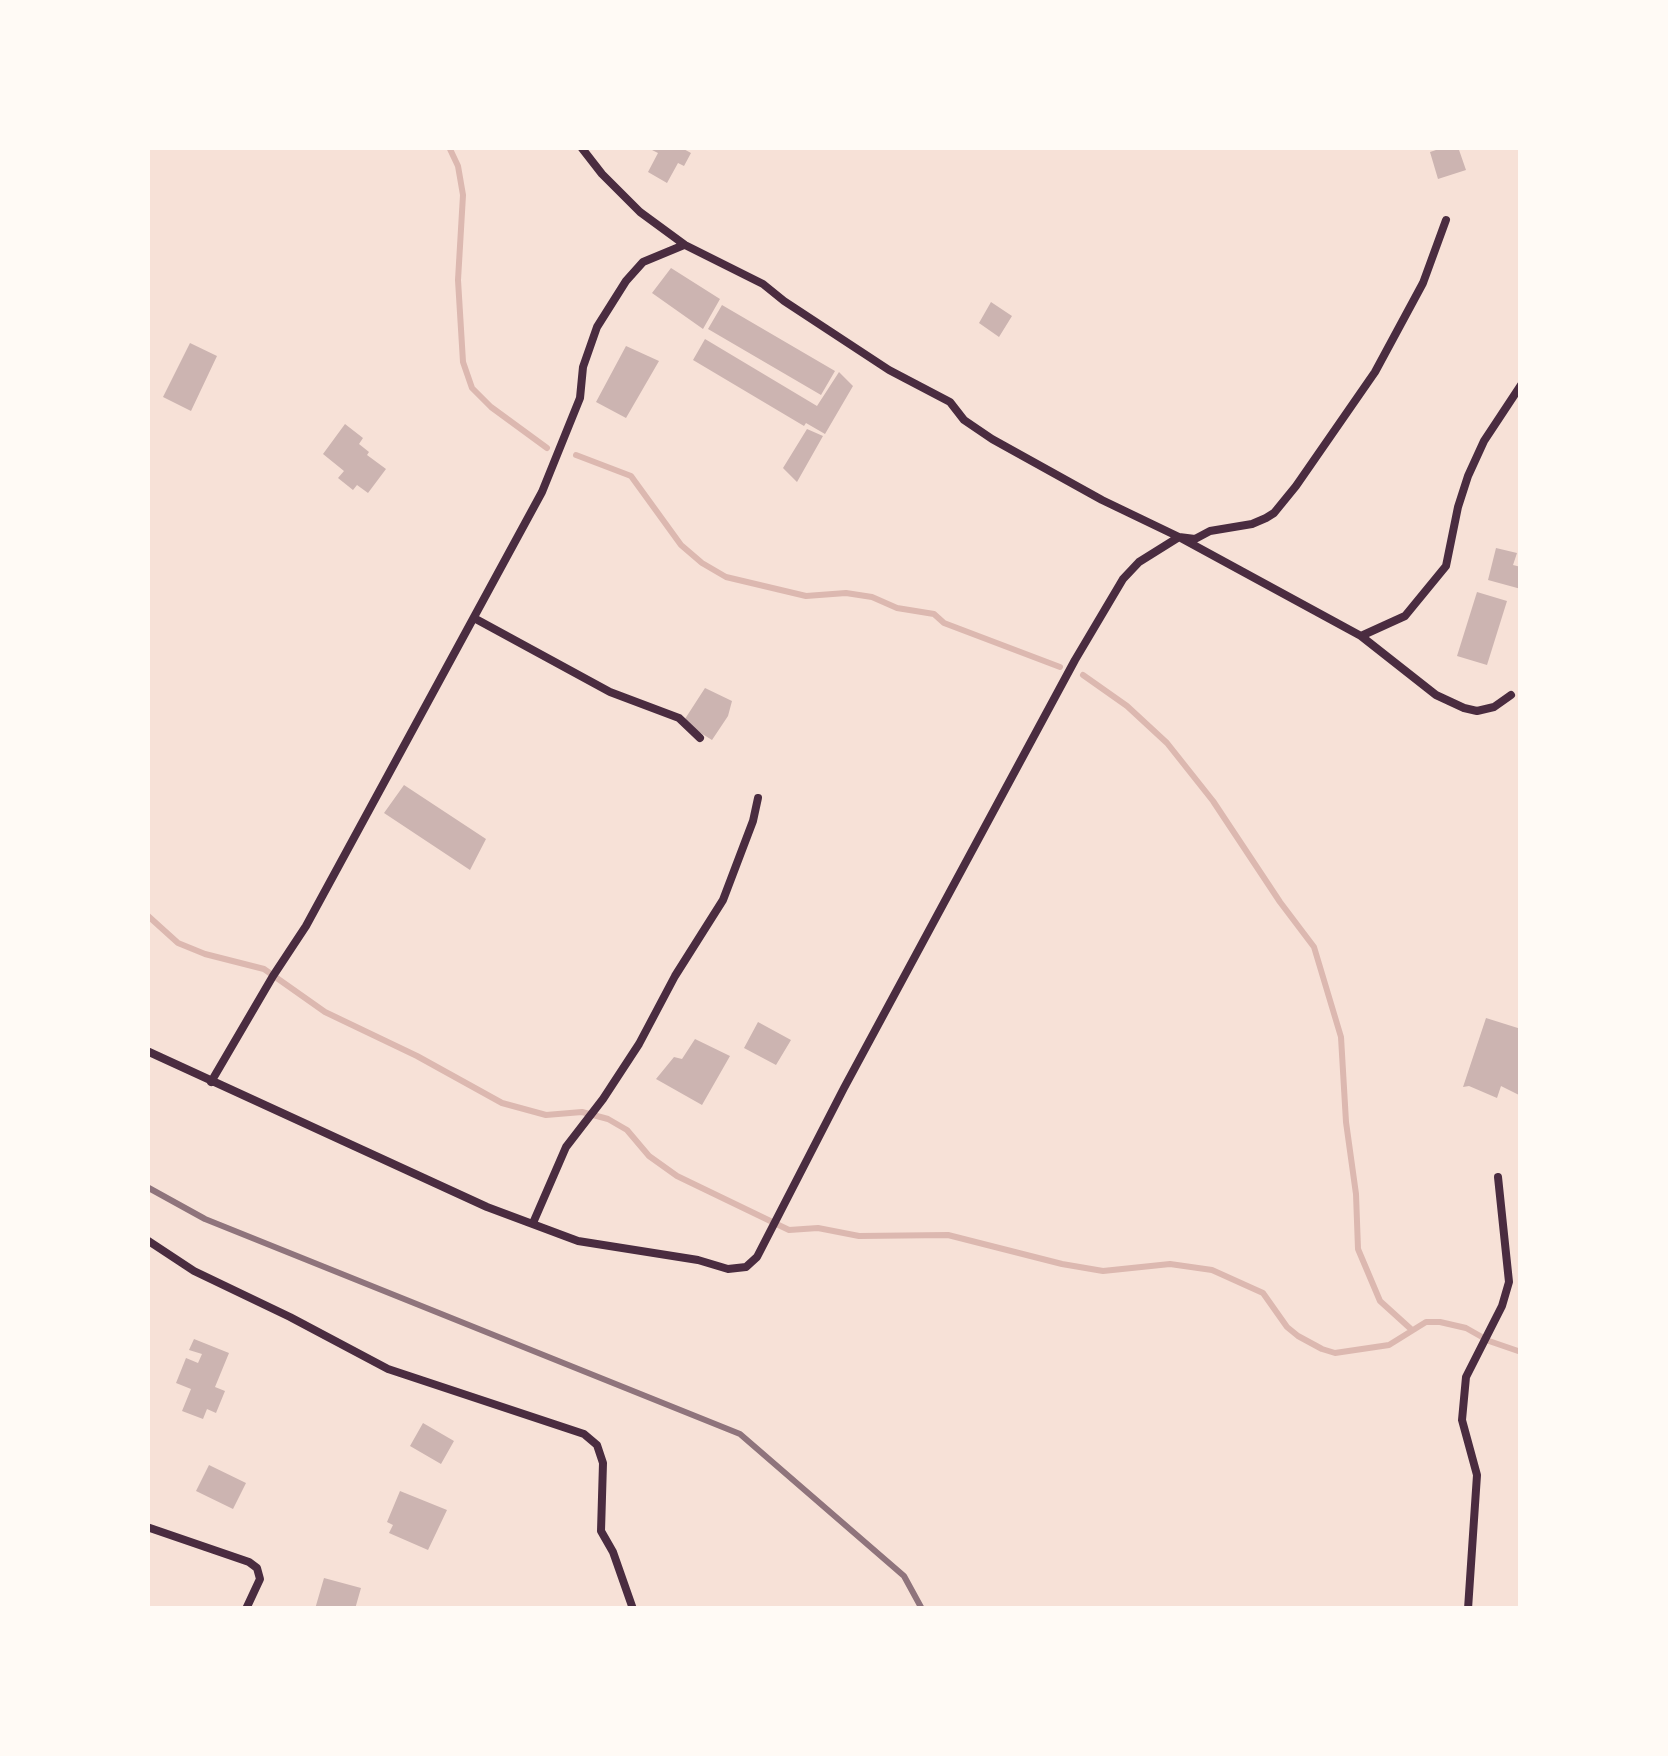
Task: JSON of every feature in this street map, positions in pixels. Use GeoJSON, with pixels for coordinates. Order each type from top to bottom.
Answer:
{"type":"FeatureCollection","features":[{"type":"Feature","properties":{"kind":"street"},"geometry":{"type":"LineString","coordinates":[[581,147],[640,212],[685,245],[763,284],[889,370],[950,402],[964,420],[992,439],[1361,636],[1436,695],[1477,711],[1494,707],[1511,695]]}},
{"type":"Feature","properties":{"kind":"street"},"geometry":{"type":"LineString","coordinates":[[147,1051],[487,1207],[578,1240],[728,1269],[746,1267],[757,1257],[1075,660],[1123,579],[1139,562],[1179,537],[1195,539],[1210,531],[1252,524],[1281,504],[1375,372],[1423,283],[1446,220]]}},
{"type":"Feature","properties":{"kind":"street"},"geometry":{"type":"LineString","coordinates":[[211,1082],[306,926],[556,462],[580,398],[583,367],[597,327],[643,262],[685,245]]}},
{"type":"Feature","properties":{"kind":"street"},"geometry":{"type":"LineString","coordinates":[[1361,636],[1405,616],[1447,566],[1468,476],[1484,441],[1521,385]]}},
{"type":"Feature","properties":{"kind":"street"},"geometry":{"type":"LineString","coordinates":[[474,618],[610,692],[679,718],[700,738]]}},
{"type":"Feature","properties":{"kind":"street"},"geometry":{"type":"LineString","coordinates":[[533,1223],[566,1147],[639,1044],[723,900],[758,798]]}},
{"type":"Feature","properties":{"kind":"street"},"geometry":{"type":"LineString","coordinates":[[1468,1609],[1477,1474],[1462,1420],[1466,1378],[1509,1282],[1498,1177]]}},
{"type":"Feature","properties":{"kind":"street"},"geometry":{"type":"LineString","coordinates":[[147,1240],[194,1271],[388,1369],[584,1434],[597,1445],[603,1463],[601,1531],[633,1609]]}},
{"type":"Feature","properties":{"kind":"street"},"geometry":{"type":"LineString","coordinates":[[147,1527],[257,1568],[260,1580],[245,1609]]}},
{"type":"Feature","properties":{"kind":"building"},"geometry":{"type":"Polygon","coordinates":[[[654,147],[680,147],[691,153],[684,166],[678,163],[667,183],[648,172],[658,153],[654,147]]]}},
{"type":"Feature","properties":{"kind":"building"},"geometry":{"type":"Polygon","coordinates":[[[1458,147],[1466,170],[1438,179],[1430,152],[1458,147]]]}},
{"type":"Feature","properties":{"kind":"building"},"geometry":{"type":"Polygon","coordinates":[[[671,268],[720,299],[703,329],[652,293],[671,268]]]}},
{"type":"Feature","properties":{"kind":"building"},"geometry":{"type":"Polygon","coordinates":[[[991,302],[1012,316],[999,337],[979,323],[991,302]]]}},
{"type":"Feature","properties":{"kind":"building"},"geometry":{"type":"Polygon","coordinates":[[[722,305],[835,371],[821,395],[708,329],[722,305]]]}},
{"type":"Feature","properties":{"kind":"building"},"geometry":{"type":"Polygon","coordinates":[[[705,339],[817,406],[839,372],[853,386],[825,434],[693,360],[705,339]]]}},
{"type":"Feature","properties":{"kind":"building"},"geometry":{"type":"Polygon","coordinates":[[[190,343],[217,356],[191,411],[163,397],[190,343]]]}},
{"type":"Feature","properties":{"kind":"building"},"geometry":{"type":"Polygon","coordinates":[[[626,346],[659,361],[626,418],[596,402],[626,346]]]}},
{"type":"Feature","properties":{"kind":"building"},"geometry":{"type":"Polygon","coordinates":[[[345,424],[363,438],[359,444],[367,455],[386,469],[368,493],[357,485],[353,490],[338,478],[344,471],[323,454],[345,424]]]}},
{"type":"Feature","properties":{"kind":"building"},"geometry":{"type":"Polygon","coordinates":[[[807,429],[823,436],[797,482],[783,468],[807,429]]]}},
{"type":"Feature","properties":{"kind":"building"},"geometry":{"type":"Polygon","coordinates":[[[1496,548],[1517,553],[1513,565],[1521,567],[1521,589],[1488,580],[1496,548]]]}},
{"type":"Feature","properties":{"kind":"building"},"geometry":{"type":"Polygon","coordinates":[[[1477,592],[1507,601],[1487,665],[1457,656],[1477,592]]]}},
{"type":"Feature","properties":{"kind":"building"},"geometry":{"type":"Polygon","coordinates":[[[705,688],[732,701],[712,740],[683,722],[705,688]]]}},
{"type":"Feature","properties":{"kind":"building"},"geometry":{"type":"Polygon","coordinates":[[[404,785],[486,839],[470,870],[384,813],[404,785]]]}},
{"type":"Feature","properties":{"kind":"building"},"geometry":{"type":"Polygon","coordinates":[[[1486,1018],[1521,1029],[1521,1096],[1501,1086],[1497,1098],[1463,1087],[1486,1018]]]}},
{"type":"Feature","properties":{"kind":"building"},"geometry":{"type":"Polygon","coordinates":[[[758,1022],[791,1040],[776,1065],[744,1048],[758,1022]]]}},
{"type":"Feature","properties":{"kind":"building"},"geometry":{"type":"Polygon","coordinates":[[[695,1039],[730,1056],[702,1105],[656,1079],[674,1057],[682,1059],[695,1039]]]}},
{"type":"Feature","properties":{"kind":"building"},"geometry":{"type":"Polygon","coordinates":[[[194,1339],[229,1353],[215,1387],[225,1391],[216,1413],[207,1409],[203,1419],[182,1411],[191,1389],[176,1383],[186,1358],[198,1363],[202,1354],[189,1350],[194,1339]]]}},
{"type":"Feature","properties":{"kind":"building"},"geometry":{"type":"Polygon","coordinates":[[[423,1423],[454,1441],[441,1464],[410,1446],[423,1423]]]}},
{"type":"Feature","properties":{"kind":"building"},"geometry":{"type":"Polygon","coordinates":[[[209,1465],[246,1483],[233,1509],[196,1491],[209,1465]]]}},
{"type":"Feature","properties":{"kind":"building"},"geometry":{"type":"Polygon","coordinates":[[[400,1491],[447,1510],[428,1550],[389,1533],[393,1525],[387,1522],[400,1491]]]}},
{"type":"Feature","properties":{"kind":"building"},"geometry":{"type":"Polygon","coordinates":[[[324,1578],[361,1588],[355,1609],[315,1609],[324,1578]]]}},
{"type":"Feature","properties":{"kind":"waterway"},"geometry":{"type":"LineString","coordinates":[[449,147],[463,195],[458,280],[463,362],[472,388],[547,448]]}},
{"type":"Feature","properties":{"kind":"waterway"},"geometry":{"type":"LineString","coordinates":[[576,455],[631,476],[681,545],[726,577],[806,596],[846,593],[872,597],[897,608],[934,614],[944,623],[1060,667]]}},
{"type":"Feature","properties":{"kind":"waterway"},"geometry":{"type":"LineString","coordinates":[[1083,675],[1167,743],[1314,947],[1341,1037],[1358,1249],[1380,1301],[1412,1330]]}},
{"type":"Feature","properties":{"kind":"waterway"},"geometry":{"type":"LineString","coordinates":[[147,915],[178,943],[264,969],[325,1012],[502,1103],[546,1115],[582,1112],[608,1119],[627,1130],[649,1156],[677,1176],[789,1230],[818,1228],[859,1236],[948,1235],[1103,1271],[1170,1264],[1212,1270],[1263,1293],[1287,1327],[1335,1353],[1389,1345],[1426,1322],[1466,1328],[1521,1352]]}},
{"type":"Feature","properties":{"kind":"railway"},"geometry":{"type":"LineString","coordinates":[[147,1187],[205,1219],[740,1434],[904,1576],[922,1609]]}}]}
